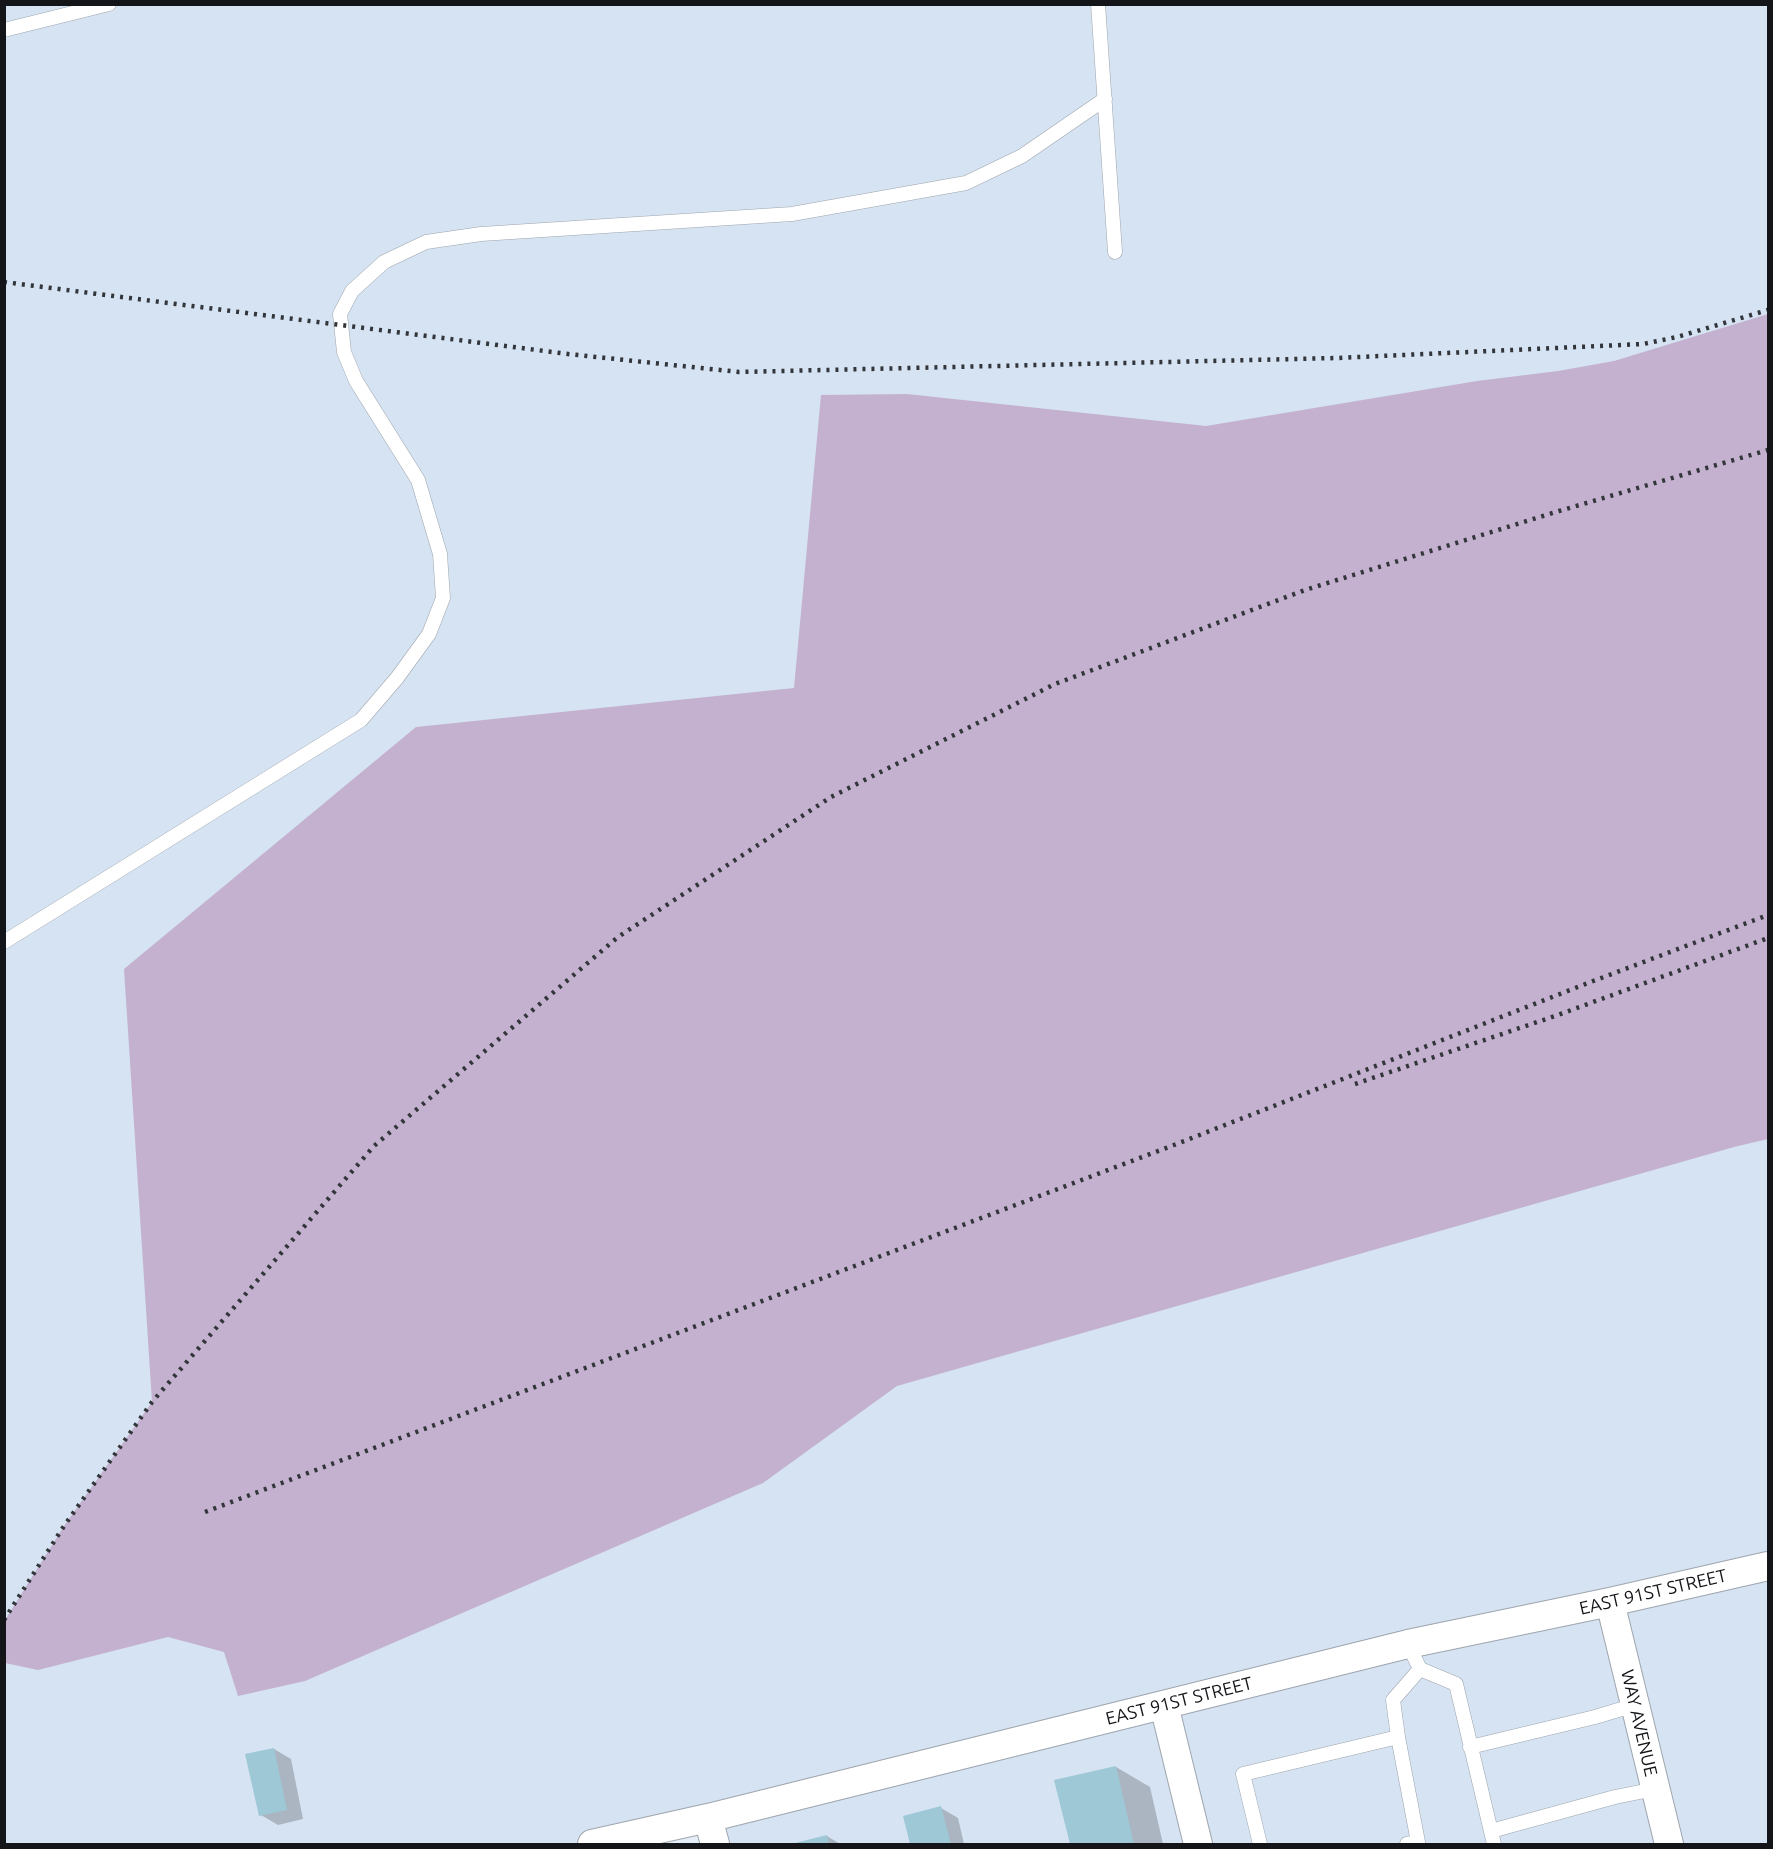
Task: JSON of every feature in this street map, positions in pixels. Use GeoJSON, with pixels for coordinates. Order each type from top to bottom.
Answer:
{"type":"FeatureCollection","features":[{"type":"Feature","properties":{"kind":"street","name":"EAST 91ST STREET"},"geometry":{"type":"LineString","coordinates":[[592,1845],[712,1831],[1164,1705],[1414,1656],[1610,1602],[1768,1566]]}},
{"type":"Feature","properties":{"kind":"street","name":"WAY AVENUE"},"geometry":{"type":"LineString","coordinates":[[1610,1602],[1669,1845]]}},
{"type":"Feature","properties":{"kind":"street"},"geometry":{"type":"LineString","coordinates":[[1164,1705],[1198,1845]]}},
{"type":"Feature","properties":{"kind":"lane"},"geometry":{"type":"LineString","coordinates":[[4,30],[109,4]]}},
{"type":"Feature","properties":{"kind":"lane"},"geometry":{"type":"LineString","coordinates":[[1098,4],[1115,252]]}},
{"type":"Feature","properties":{"kind":"lane"},"geometry":{"type":"LineString","coordinates":[[4,942],[361,720],[397,678],[429,634],[443,598],[440,554],[418,480],[356,381],[344,352],[340,314],[352,291],[384,262],[426,242],[481,234],[792,214],[966,183],[1022,156],[1105,99]]}},
{"type":"Feature","properties":{"kind":"lane"},"geometry":{"type":"LineString","coordinates":[[1407,1845],[1418,1842],[1393,1700],[1414,1656],[1456,1684],[1492,1838],[1615,1797],[1655,1789]]}},
{"type":"Feature","properties":{"kind":"lane"},"geometry":{"type":"LineString","coordinates":[[1470,1747],[1635,1705]]}},
{"type":"Feature","properties":{"kind":"lane"},"geometry":{"type":"LineString","coordinates":[[1260,1845],[1243,1774],[1398,1737]]}},
{"type":"Feature","properties":{"kind":"shaded area"},"geometry":{"type":"Polygon","coordinates":[[[5,5],[1768,5],[1768,1844],[715,1844],[709,1818],[592,1844],[5,1844],[5,5]]]}},
{"type":"Feature","properties":{"kind":"shaded area"},"geometry":{"type":"Polygon","coordinates":[[[1768,314],[1768,1139],[897,1386],[763,1483],[305,1681],[238,1696],[224,1652],[168,1637],[38,1670],[5,1663],[5,1620],[64,1526],[152,1402],[124,969],[416,727],[794,688],[821,395],[907,394],[1206,426],[1477,381],[1558,371],[1614,361],[1768,314]]]}},
{"type":"Feature","properties":{"kind":"building"},"geometry":{"type":"Polygon","coordinates":[[[274,1748],[287,1810],[259,1816],[245,1754],[274,1748]]]}},
{"type":"Feature","properties":{"kind":"building"},"geometry":{"type":"Polygon","coordinates":[[[1116,1766],[1134,1844],[1070,1844],[1054,1780],[1116,1766]]]}},
{"type":"Feature","properties":{"kind":"building"},"geometry":{"type":"Polygon","coordinates":[[[941,1806],[951,1844],[910,1844],[903,1816],[941,1806]]]}},
{"type":"Feature","properties":{"kind":"building"},"geometry":{"type":"Polygon","coordinates":[[[827,1835],[829,1844],[791,1844],[827,1835]]]}},
{"type":"Feature","properties":{"kind":"railway"},"geometry":{"type":"LineString","coordinates":[[4,282],[568,354],[739,372],[1337,358],[1643,344],[1677,337],[1768,310]]}},
{"type":"Feature","properties":{"kind":"railway"},"geometry":{"type":"LineString","coordinates":[[4,1620],[64,1526],[152,1402],[374,1146],[618,937],[831,797],[1055,684],[1305,590],[1559,511],[1768,450]]}},
{"type":"Feature","properties":{"kind":"railway"},"geometry":{"type":"LineString","coordinates":[[205,1512],[1174,1145],[1768,915]]}},
{"type":"Feature","properties":{"kind":"railway"},"geometry":{"type":"LineString","coordinates":[[1355,1084],[1555,1016],[1768,938]]}}]}
